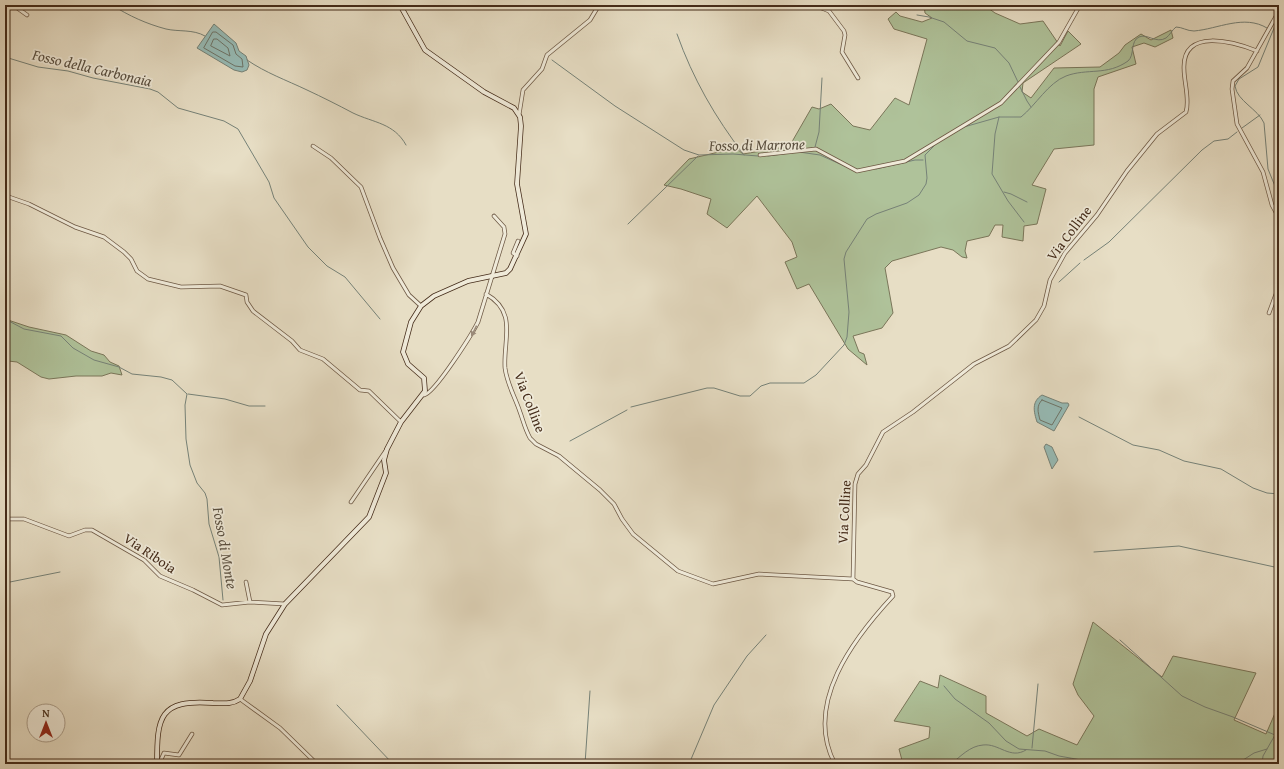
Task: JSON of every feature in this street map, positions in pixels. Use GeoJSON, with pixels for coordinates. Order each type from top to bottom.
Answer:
{"type":"FeatureCollection","features":[{"type":"Feature","properties":{"kind":"main road"},"geometry":{"type":"LineString","coordinates":[[158,764],[158,727],[169,710],[178,704],[190,702],[227,703],[240,699],[248,686],[266,634],[285,604],[369,517],[385,477],[384,458],[387,449],[401,422],[424,394],[426,387],[424,378],[406,362],[403,349],[411,322],[421,306],[434,296],[468,281],[506,273],[517,256],[526,236],[517,184],[521,126],[519,115],[514,108],[484,92],[426,50],[400,5]]}},
{"type":"Feature","properties":{"kind":"street"},"geometry":{"type":"LineString","coordinates":[[13,5],[27,15]]}},
{"type":"Feature","properties":{"kind":"street"},"geometry":{"type":"LineString","coordinates":[[519,115],[521,112],[523,90],[542,69],[548,55],[593,16],[599,5]]}},
{"type":"Feature","properties":{"kind":"street"},"geometry":{"type":"LineString","coordinates":[[814,5],[830,11],[844,31],[845,35],[842,52],[858,78]]}},
{"type":"Feature","properties":{"kind":"street"},"geometry":{"type":"LineString","coordinates":[[760,155],[816,149],[857,171],[905,161],[1001,103],[1059,42],[1080,5]]}},
{"type":"Feature","properties":{"kind":"street"},"geometry":{"type":"LineString","coordinates":[[1279,11],[1247,68],[1233,81],[1232,89],[1234,114],[1240,133],[1263,172],[1272,205],[1279,218]]}},
{"type":"Feature","properties":{"kind":"street","name":"Via Colline"},"geometry":{"type":"LineString","coordinates":[[486,294],[492,297],[501,307],[506,319],[508,333],[505,348],[505,369],[509,385],[530,438],[536,444],[559,456],[600,490],[614,504],[622,519],[633,534],[658,553],[668,565],[678,571],[713,584],[759,574],[853,579],[855,484],[858,474],[866,466],[883,432],[913,412],[974,364],[1010,346],[1041,312],[1050,280],[1065,253],[1157,134],[1186,112],[1187,103],[1184,67],[1186,55],[1189,50],[1200,43],[1210,40],[1230,42],[1257,51]]}},
{"type":"Feature","properties":{"kind":"street"},"geometry":{"type":"LineString","coordinates":[[312,146],[331,158],[361,187],[393,268],[409,295],[421,306]]}},
{"type":"Feature","properties":{"kind":"street"},"geometry":{"type":"LineString","coordinates":[[5,193],[9,197],[30,204],[75,227],[104,237],[124,252],[137,271],[148,279],[181,288],[220,286],[246,295],[249,306],[253,311],[292,341],[300,350],[323,359],[360,390],[369,391],[401,422]]}},
{"type":"Feature","properties":{"kind":"street"},"geometry":{"type":"LineString","coordinates":[[424,394],[428,394],[439,381],[472,335],[505,232],[504,227],[494,216]]}},
{"type":"Feature","properties":{"kind":"street"},"geometry":{"type":"LineString","coordinates":[[517,256],[513,253],[518,241]]}},
{"type":"Feature","properties":{"kind":"street"},"geometry":{"type":"LineString","coordinates":[[1269,313],[1279,286]]}},
{"type":"Feature","properties":{"kind":"street"},"geometry":{"type":"LineString","coordinates":[[351,502],[387,449]]}},
{"type":"Feature","properties":{"kind":"street","name":"Via Riboia"},"geometry":{"type":"LineString","coordinates":[[5,519],[24,519],[69,536],[85,530],[92,530],[144,560],[160,576],[193,590],[222,606],[250,602],[285,604]]}},
{"type":"Feature","properties":{"kind":"street"},"geometry":{"type":"LineString","coordinates":[[835,764],[828,752],[824,730],[825,710],[829,691],[864,629],[893,596],[892,592],[857,582],[853,579]]}},
{"type":"Feature","properties":{"kind":"street"},"geometry":{"type":"LineString","coordinates":[[246,582],[250,602]]}},
{"type":"Feature","properties":{"kind":"street"},"geometry":{"type":"LineString","coordinates":[[240,699],[280,728],[318,764]]}},
{"type":"Feature","properties":{"kind":"street"},"geometry":{"type":"LineString","coordinates":[[158,764],[164,753],[179,755],[192,734]]}},
{"type":"Feature","properties":{"kind":"green space"},"geometry":{"type":"Polygon","coordinates":[[[924,5],[984,5],[995,13],[1020,24],[1043,21],[1060,46],[1068,31],[1081,44],[1023,83],[1022,92],[1031,98],[1054,68],[1100,67],[1119,53],[1125,45],[1141,34],[1151,40],[1171,30],[1173,38],[1155,47],[1144,43],[1132,47],[1136,64],[1098,77],[1094,89],[1094,145],[1054,149],[1032,185],[1046,189],[1037,224],[1024,226],[1023,241],[1002,237],[1003,225],[995,225],[989,236],[967,241],[965,251],[967,258],[962,257],[953,250],[941,247],[892,261],[885,268],[893,313],[882,328],[853,336],[859,352],[864,354],[867,365],[848,349],[809,284],[797,289],[785,262],[797,257],[792,242],[757,196],[727,228],[707,214],[711,199],[664,185],[689,159],[736,148],[743,154],[792,146],[793,140],[812,107],[819,109],[831,104],[853,126],[870,130],[895,98],[909,105],[927,39],[894,29],[888,19],[896,12],[900,16],[922,22],[932,18],[925,13],[924,5]]]}},
{"type":"Feature","properties":{"kind":"green space"},"geometry":{"type":"Polygon","coordinates":[[[5,319],[29,327],[66,335],[91,351],[104,355],[110,362],[119,366],[122,375],[111,373],[102,376],[76,376],[49,379],[41,377],[17,362],[8,361],[5,350],[5,319]]]}},
{"type":"Feature","properties":{"kind":"green space"},"geometry":{"type":"Polygon","coordinates":[[[1093,622],[1162,677],[1173,656],[1256,673],[1234,720],[1266,734],[1279,704],[1279,764],[903,764],[899,749],[929,738],[930,727],[894,721],[920,681],[938,688],[940,675],[986,696],[986,713],[1027,736],[1039,729],[1077,745],[1094,716],[1078,695],[1073,684],[1093,622]]]}},
{"type":"Feature","properties":{"kind":"water"},"geometry":{"type":"Polygon","coordinates":[[[214,24],[236,43],[239,51],[246,56],[249,65],[247,70],[242,72],[234,70],[197,48],[214,24]]]}},
{"type":"Feature","properties":{"kind":"water"},"geometry":{"type":"Polygon","coordinates":[[[1042,395],[1062,403],[1068,403],[1069,405],[1054,431],[1037,422],[1034,407],[1036,401],[1042,395]]]}},
{"type":"Feature","properties":{"kind":"water"},"geometry":{"type":"Polygon","coordinates":[[[1046,444],[1052,447],[1058,460],[1052,469],[1044,447],[1046,444]]]}},
{"type":"Feature","properties":{"kind":"waterway"},"geometry":{"type":"LineString","coordinates":[[112,5],[152,25],[171,30],[196,32],[205,36]]}},
{"type":"Feature","properties":{"kind":"waterway"},"geometry":{"type":"LineString","coordinates":[[917,15],[944,22],[967,41],[995,48],[1009,63],[1018,82]]}},
{"type":"Feature","properties":{"kind":"waterway"},"geometry":{"type":"LineString","coordinates":[[1279,16],[1258,67],[1239,79],[1235,86],[1243,101],[1257,113],[1264,123],[1268,169],[1279,196]]}},
{"type":"Feature","properties":{"kind":"waterway","name":"Fosso di Marrone"},"geometry":{"type":"LineString","coordinates":[[964,127],[999,117],[1021,117],[1053,84],[1060,79],[1082,72],[1112,69],[1128,61],[1134,42],[1142,36],[1162,40],[1166,38],[1176,27],[1194,31],[1240,22],[1249,22],[1267,28]]}},
{"type":"Feature","properties":{"kind":"waterway"},"geometry":{"type":"LineString","coordinates":[[677,34],[690,67],[714,112],[744,155]]}},
{"type":"Feature","properties":{"kind":"waterway","name":"Fosso della Carbonaia"},"geometry":{"type":"LineString","coordinates":[[5,57],[38,67],[68,71],[93,78],[150,89],[158,92],[178,108],[224,121],[238,129],[269,182],[274,198],[308,247],[327,266],[345,277],[380,319]]}},
{"type":"Feature","properties":{"kind":"waterway"},"geometry":{"type":"LineString","coordinates":[[247,60],[269,73],[318,95],[353,113],[383,124],[396,132],[406,145]]}},
{"type":"Feature","properties":{"kind":"waterway","name":"Fosso di Marrone"},"geometry":{"type":"LineString","coordinates":[[552,60],[615,106],[684,150],[699,155],[733,154],[758,156]]}},
{"type":"Feature","properties":{"kind":"waterway"},"geometry":{"type":"LineString","coordinates":[[815,147],[819,132],[822,78]]}},
{"type":"Feature","properties":{"kind":"waterway"},"geometry":{"type":"LineString","coordinates":[[1019,85],[1031,107]]}},
{"type":"Feature","properties":{"kind":"waterway"},"geometry":{"type":"LineString","coordinates":[[1242,128],[1260,115]]}},
{"type":"Feature","properties":{"kind":"waterway"},"geometry":{"type":"LineString","coordinates":[[999,117],[995,134],[992,174],[1008,201],[1024,222]]}},
{"type":"Feature","properties":{"kind":"waterway"},"geometry":{"type":"LineString","coordinates":[[1084,260],[1109,242],[1202,150],[1214,141],[1228,139],[1237,132]]}},
{"type":"Feature","properties":{"kind":"waterway"},"geometry":{"type":"LineString","coordinates":[[631,407],[707,388],[714,388],[740,396],[750,396],[761,386],[770,383],[804,383],[816,375],[844,345],[847,337],[849,312],[844,259],[846,252],[867,219],[876,214],[907,203],[919,195],[926,184],[927,178],[925,155],[937,143]]}},
{"type":"Feature","properties":{"kind":"waterway","name":"Fosso di Marrone"},"geometry":{"type":"LineString","coordinates":[[799,152],[820,155],[851,169]]}},
{"type":"Feature","properties":{"kind":"waterway","name":"Fosso di Marrone"},"geometry":{"type":"LineString","coordinates":[[768,156],[790,153]]}},
{"type":"Feature","properties":{"kind":"waterway"},"geometry":{"type":"LineString","coordinates":[[628,224],[698,156]]}},
{"type":"Feature","properties":{"kind":"waterway","name":"Fosso di Marrone"},"geometry":{"type":"LineString","coordinates":[[876,169],[915,160],[923,160]]}},
{"type":"Feature","properties":{"kind":"waterway"},"geometry":{"type":"LineString","coordinates":[[1004,192],[1027,202]]}},
{"type":"Feature","properties":{"kind":"waterway"},"geometry":{"type":"LineString","coordinates":[[1059,282],[1080,263]]}},
{"type":"Feature","properties":{"kind":"waterway","name":"Fosso di Monte"},"geometry":{"type":"LineString","coordinates":[[5,319],[24,329],[61,336],[73,348],[94,360],[119,367],[132,374],[161,377],[172,380],[187,394],[185,405],[186,439],[190,465],[197,483],[205,493],[207,499],[209,524],[219,557],[223,600]]}},
{"type":"Feature","properties":{"kind":"waterway"},"geometry":{"type":"LineString","coordinates":[[188,394],[225,399],[249,406],[265,406]]}},
{"type":"Feature","properties":{"kind":"waterway"},"geometry":{"type":"LineString","coordinates":[[570,441],[627,410]]}},
{"type":"Feature","properties":{"kind":"waterway"},"geometry":{"type":"LineString","coordinates":[[1079,417],[1133,445],[1159,450],[1184,461],[1221,469],[1253,488],[1267,493],[1279,494]]}},
{"type":"Feature","properties":{"kind":"waterway"},"geometry":{"type":"LineString","coordinates":[[1094,552],[1179,546],[1279,568]]}},
{"type":"Feature","properties":{"kind":"waterway"},"geometry":{"type":"LineString","coordinates":[[5,583],[60,572]]}},
{"type":"Feature","properties":{"kind":"waterway"},"geometry":{"type":"LineString","coordinates":[[689,764],[714,705],[747,656],[766,635]]}},
{"type":"Feature","properties":{"kind":"waterway"},"geometry":{"type":"LineString","coordinates":[[1120,640],[1182,696],[1205,707],[1275,735]]}},
{"type":"Feature","properties":{"kind":"waterway"},"geometry":{"type":"LineString","coordinates":[[1032,748],[1038,684]]}},
{"type":"Feature","properties":{"kind":"waterway"},"geometry":{"type":"LineString","coordinates":[[944,686],[955,699],[989,723],[1006,741],[1019,749],[1045,751],[1059,756],[1087,761],[1178,760],[1234,762],[1240,762],[1254,753],[1267,749]]}},
{"type":"Feature","properties":{"kind":"waterway"},"geometry":{"type":"LineString","coordinates":[[585,764],[590,691]]}},
{"type":"Feature","properties":{"kind":"waterway"},"geometry":{"type":"LineString","coordinates":[[337,705],[393,764]]}},
{"type":"Feature","properties":{"kind":"waterway"},"geometry":{"type":"LineString","coordinates":[[1262,764],[1263,756],[1279,728]]}},
{"type":"Feature","properties":{"kind":"waterway"},"geometry":{"type":"LineString","coordinates":[[951,764],[974,747],[983,745],[994,746],[1015,753],[1020,753],[1026,750]]}},
{"type":"Feature","properties":{"kind":"waterway"},"geometry":{"type":"LineString","coordinates":[[1063,764],[1070,759]]}}]}
